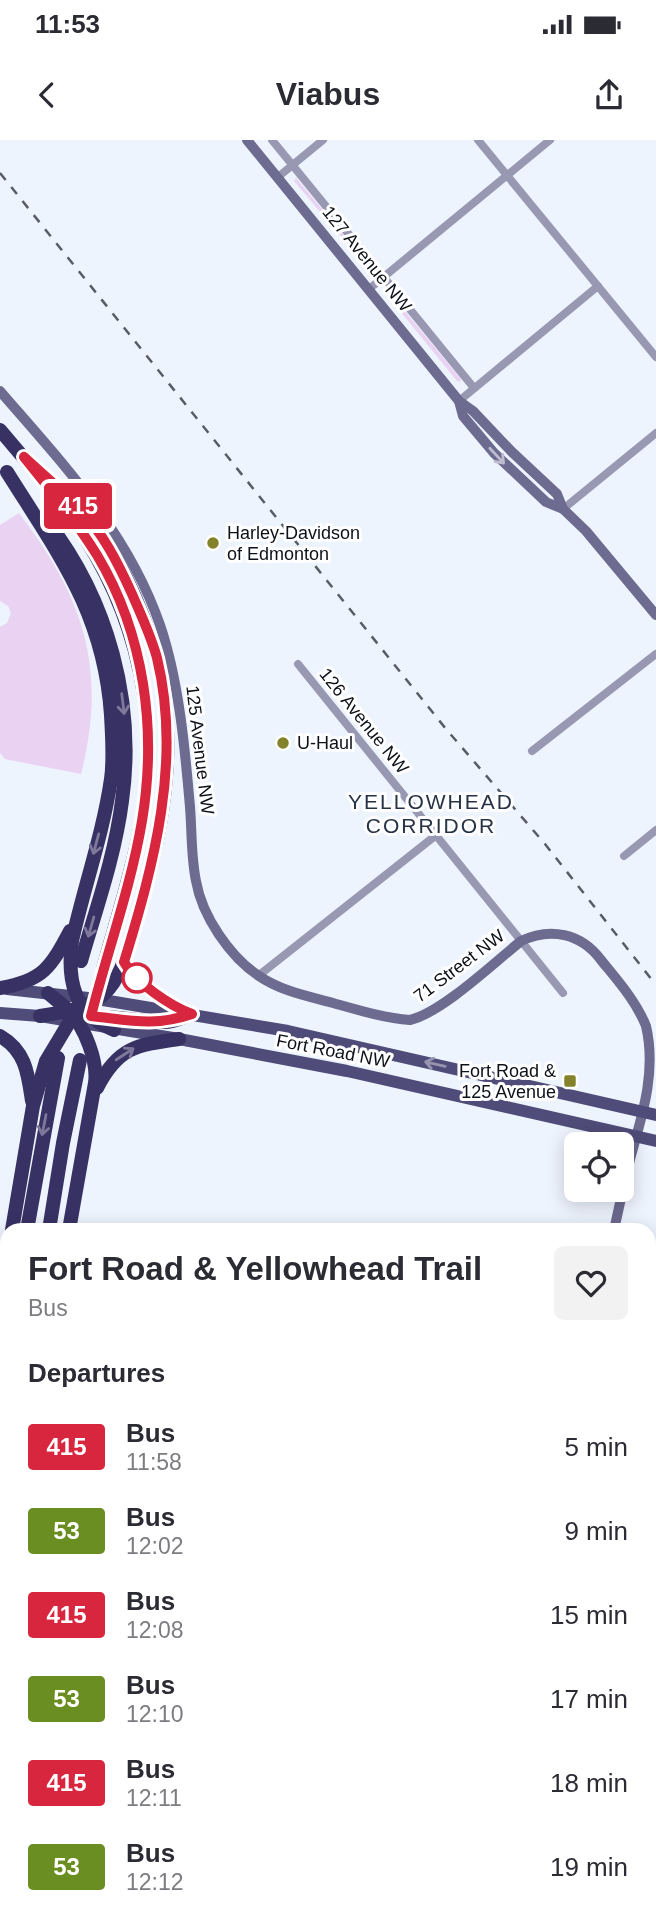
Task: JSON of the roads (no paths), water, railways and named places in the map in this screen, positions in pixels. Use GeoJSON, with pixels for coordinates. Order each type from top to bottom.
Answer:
{"type":"FeatureCollection","features":[{"type":"Feature","properties":{"kind":"highway"},"geometry":{"type":"LineString","coordinates":[[0,430],[68,511],[112,584],[133,638],[146,703],[149,765],[141,825],[103,969]]}},
{"type":"Feature","properties":{"kind":"highway"},"geometry":{"type":"LineString","coordinates":[[24,457],[80,508],[104,539],[121,568],[157,658],[166,709],[164,798],[157,845],[124,962],[113,983],[78,1013],[52,1047],[28,1223]]}},
{"type":"Feature","properties":{"kind":"highway"},"geometry":{"type":"LineString","coordinates":[[4,468],[80,591],[98,638],[106,671],[112,735],[111,778],[72,941],[69,976],[95,1066],[92,1099],[70,1223]]}},
{"type":"Feature","properties":{"kind":"highway"},"geometry":{"type":"LineString","coordinates":[[4,468],[60,538],[89,586],[106,629],[120,683],[126,730],[123,800],[81,961]]}},
{"type":"Feature","properties":{"kind":"highway"},"geometry":{"type":"LineString","coordinates":[[0,988],[24,984],[42,973],[56,958],[78,914]]}},
{"type":"Feature","properties":{"kind":"highway"},"geometry":{"type":"LineString","coordinates":[[72,941],[76,963],[91,974],[104,975],[124,962]]}},
{"type":"Feature","properties":{"kind":"highway"},"geometry":{"type":"LineString","coordinates":[[124,962],[137,979],[179,1009],[192,1014]]}},
{"type":"Feature","properties":{"kind":"highway"},"geometry":{"type":"LineString","coordinates":[[48,993],[78,1013],[114,1030]]}},
{"type":"Feature","properties":{"kind":"highway"},"geometry":{"type":"LineString","coordinates":[[40,1016],[78,1013],[137,1022],[168,1022],[192,1014]]}},
{"type":"Feature","properties":{"kind":"highway"},"geometry":{"type":"LineString","coordinates":[[0,1037],[13,1046],[24,1060],[33,1106]]}},
{"type":"Feature","properties":{"kind":"highway"},"geometry":{"type":"LineString","coordinates":[[92,1099],[110,1066],[120,1055],[143,1044],[179,1039]]}},
{"type":"Feature","properties":{"kind":"highway"},"geometry":{"type":"LineString","coordinates":[[13,1223],[33,1106],[54,1054],[68,1051],[75,1053],[95,1066]]}},
{"type":"Feature","properties":{"kind":"highway"},"geometry":{"type":"LineString","coordinates":[[50,1223],[80,1060]]}},
{"type":"Feature","properties":{"kind":"main road"},"geometry":{"type":"LineString","coordinates":[[0,988],[48,993]]}},
{"type":"Feature","properties":{"kind":"main road","name":"Fort Road NW"},"geometry":{"type":"LineString","coordinates":[[97,999],[314,1037],[650,1113]]}},
{"type":"Feature","properties":{"kind":"main road"},"geometry":{"type":"LineString","coordinates":[[0,1013],[40,1016]]}},
{"type":"Feature","properties":{"kind":"main road","name":"Fort Road NW"},"geometry":{"type":"LineString","coordinates":[[114,1030],[179,1039],[396,1081],[656,1141]]}},
{"type":"Feature","properties":{"kind":"street","name":"127 Avenue NW"},"geometry":{"type":"LineString","coordinates":[[247,140],[459,401],[463,416],[494,453],[546,502],[562,509],[586,530],[656,615]]}},
{"type":"Feature","properties":{"kind":"street","name":"127 Avenue NW"},"geometry":{"type":"LineString","coordinates":[[272,140],[474,388]]}},
{"type":"Feature","properties":{"kind":"street"},"geometry":{"type":"LineString","coordinates":[[278,177],[323,140]]}},
{"type":"Feature","properties":{"kind":"street"},"geometry":{"type":"LineString","coordinates":[[478,140],[656,357]]}},
{"type":"Feature","properties":{"kind":"street"},"geometry":{"type":"LineString","coordinates":[[369,289],[550,140]]}},
{"type":"Feature","properties":{"kind":"street"},"geometry":{"type":"LineString","coordinates":[[459,401],[597,286]]}},
{"type":"Feature","properties":{"kind":"street","name":"125 Avenue NW"},"geometry":{"type":"LineString","coordinates":[[0,391],[77,480],[112,526],[151,601],[163,635],[176,688],[196,883],[207,912],[227,948],[258,976],[288,991],[400,1020],[419,1018]]}},
{"type":"Feature","properties":{"kind":"street"},"geometry":{"type":"LineString","coordinates":[[562,509],[656,433]]}},
{"type":"Feature","properties":{"kind":"street"},"geometry":{"type":"LineString","coordinates":[[532,751],[656,654]]}},
{"type":"Feature","properties":{"kind":"street","name":"126 Avenue NW"},"geometry":{"type":"LineString","coordinates":[[298,664],[562,993]]}},
{"type":"Feature","properties":{"kind":"street"},"geometry":{"type":"LineString","coordinates":[[624,856],[656,830]]}},
{"type":"Feature","properties":{"kind":"street"},"geometry":{"type":"LineString","coordinates":[[258,976],[435,836]]}},
{"type":"Feature","properties":{"kind":"street"},"geometry":{"type":"LineString","coordinates":[[521,941],[543,933],[563,933],[573,937],[598,955],[630,997],[647,1027],[653,1050],[650,1113],[636,1137],[616,1223]]}},
{"type":"Feature","properties":{"kind":"street","name":"71 Street NW"},"geometry":{"type":"LineString","coordinates":[[419,1018],[436,1009],[521,941]]}},
{"type":"Feature","properties":{"kind":"tunnel"},"geometry":{"type":"LineString","coordinates":[[93,1008],[103,969]]}},
{"type":"Feature","properties":{"kind":"railway"},"geometry":{"type":"LineString","coordinates":[[0,173],[446,729],[545,844],[656,985]]}},
{"type":"Feature","properties":{"kind":"place","name":"Harley-Davidson of Edmonton"},"geometry":{"type":"Point","coordinates":[213,543]}},
{"type":"Feature","properties":{"kind":"place","name":"U-Haul"},"geometry":{"type":"Point","coordinates":[283,743]}},
{"type":"Feature","properties":{"kind":"place","name":"Fort Road & 125 Avenue"},"geometry":{"type":"Point","coordinates":[570,1081]}},
{"type":"Feature","properties":{"kind":"district","name":"YELLOWHEAD CORRIDOR"},"geometry":{"type":"Point","coordinates":[431,813]}}]}
